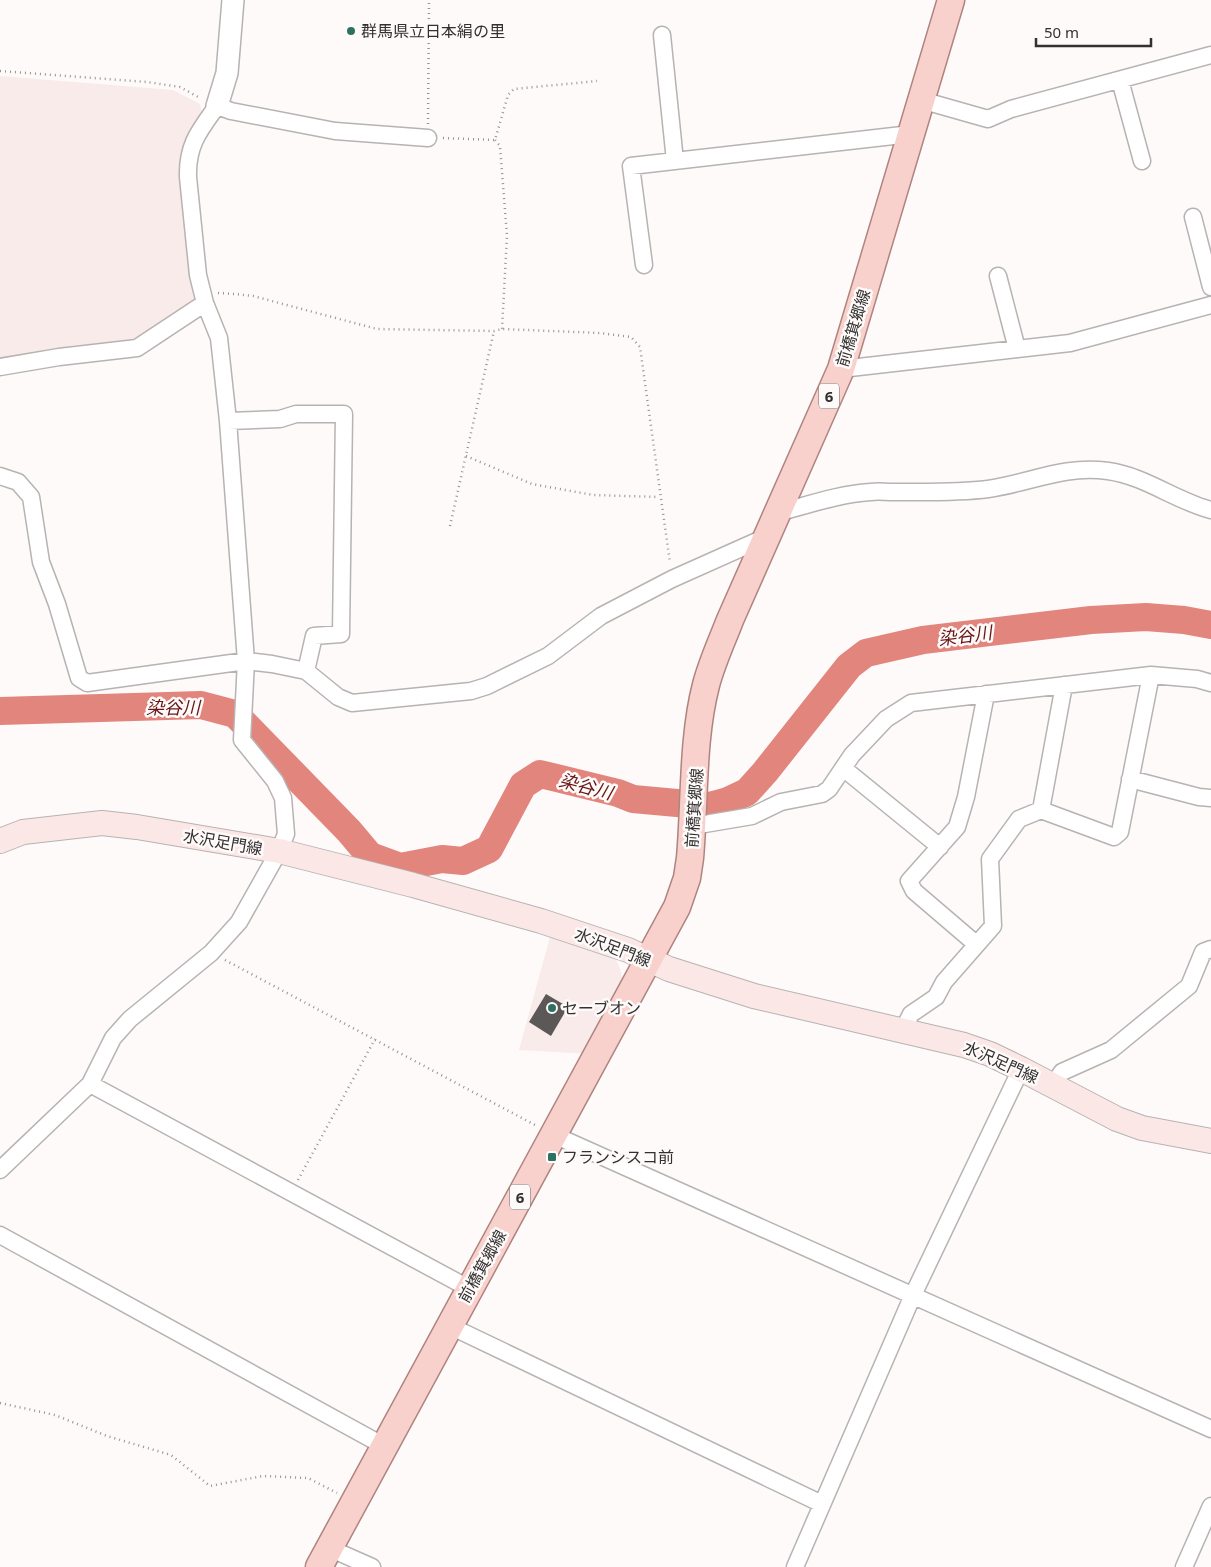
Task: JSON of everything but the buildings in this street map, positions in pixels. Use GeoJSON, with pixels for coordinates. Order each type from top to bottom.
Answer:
{"type":"FeatureCollection","features":[{"type":"Feature","properties":{"kind":"main road","name":"前橋箕郷線"},"geometry":{"type":"LineString","coordinates":[[324,1557],[677,907],[690,858],[699,727],[706,685],[716,653],[841,370],[951,0]]}},
{"type":"Feature","properties":{"kind":"main road","name":"水沢足門線"},"geometry":{"type":"LineString","coordinates":[[0,841],[23,832],[102,823],[280,851],[413,885],[541,921],[628,950],[668,969],[754,996],[964,1045],[990,1054],[1125,1122],[1142,1128],[1211,1141]]}},
{"type":"Feature","properties":{"kind":"street"},"geometry":{"type":"LineString","coordinates":[[0,1170],[90,1084],[113,1038],[130,1019],[211,953],[238,922],[280,851],[286,834],[283,798],[275,781],[242,740],[246,661],[228,421],[219,338],[205,303],[198,275],[187,161],[195,139],[217,106],[227,73],[233,0]]}},
{"type":"Feature","properties":{"kind":"street"},"geometry":{"type":"LineString","coordinates":[[662,35],[675,161]]}},
{"type":"Feature","properties":{"kind":"street"},"geometry":{"type":"LineString","coordinates":[[921,100],[988,119],[1011,109],[1211,55]]}},
{"type":"Feature","properties":{"kind":"street"},"geometry":{"type":"LineString","coordinates":[[1120,80],[1142,161]]}},
{"type":"Feature","properties":{"kind":"street"},"geometry":{"type":"LineString","coordinates":[[217,106],[231,111],[334,131],[428,138]]}},
{"type":"Feature","properties":{"kind":"street"},"geometry":{"type":"LineString","coordinates":[[644,266],[631,166],[911,134]]}},
{"type":"Feature","properties":{"kind":"street"},"geometry":{"type":"LineString","coordinates":[[1193,217],[1211,287]]}},
{"type":"Feature","properties":{"kind":"street"},"geometry":{"type":"LineString","coordinates":[[998,276],[1017,349]]}},
{"type":"Feature","properties":{"kind":"street"},"geometry":{"type":"LineString","coordinates":[[0,367],[59,356],[136,348],[205,303]]}},
{"type":"Feature","properties":{"kind":"street"},"geometry":{"type":"LineString","coordinates":[[841,370],[1070,343],[1211,304]]}},
{"type":"Feature","properties":{"kind":"street"},"geometry":{"type":"LineString","coordinates":[[228,421],[280,418],[296,414],[344,414],[341,634],[314,636],[306,672]]}},
{"type":"Feature","properties":{"kind":"street"},"geometry":{"type":"LineString","coordinates":[[777,513],[850,495],[871,492],[989,489],[1059,472],[1084,470],[1110,472],[1134,478],[1196,506],[1211,510]]}},
{"type":"Feature","properties":{"kind":"street"},"geometry":{"type":"LineString","coordinates":[[0,476],[18,482],[31,497],[41,562],[79,678],[86,683],[246,661],[272,664],[306,672],[338,697],[352,703],[471,691],[487,686],[548,656],[601,616],[672,579],[766,537]]}},
{"type":"Feature","properties":{"kind":"street"},"geometry":{"type":"LineString","coordinates":[[903,1030],[911,1014],[936,997],[944,982],[993,926],[990,859],[1019,819],[1041,810],[1114,837],[1120,832],[1151,676]]}},
{"type":"Feature","properties":{"kind":"street"},"geometry":{"type":"LineString","coordinates":[[693,822],[752,816],[781,802],[822,794],[829,789],[852,755],[886,719],[911,703],[1151,676],[1197,679],[1211,683]]}},
{"type":"Feature","properties":{"kind":"street"},"geometry":{"type":"LineString","coordinates":[[1041,810],[1064,685]]}},
{"type":"Feature","properties":{"kind":"street"},"geometry":{"type":"LineString","coordinates":[[976,944],[914,891],[910,881],[957,827],[966,797],[986,694]]}},
{"type":"Feature","properties":{"kind":"street"},"geometry":{"type":"LineString","coordinates":[[843,768],[940,847]]}},
{"type":"Feature","properties":{"kind":"street"},"geometry":{"type":"LineString","coordinates":[[1130,779],[1199,798],[1211,798]]}},
{"type":"Feature","properties":{"kind":"street"},"geometry":{"type":"LineString","coordinates":[[1053,1086],[1062,1072],[1111,1050],[1189,986],[1203,952],[1211,949]]}},
{"type":"Feature","properties":{"kind":"street"},"geometry":{"type":"LineString","coordinates":[[795,1567],[913,1295],[1021,1069]]}},
{"type":"Feature","properties":{"kind":"street"},"geometry":{"type":"LineString","coordinates":[[90,1084],[470,1289]]}},
{"type":"Feature","properties":{"kind":"street"},"geometry":{"type":"LineString","coordinates":[[554,1135],[1211,1429]]}},
{"type":"Feature","properties":{"kind":"street"},"geometry":{"type":"LineString","coordinates":[[0,1236],[384,1446]]}},
{"type":"Feature","properties":{"kind":"street"},"geometry":{"type":"LineString","coordinates":[[450,1326],[822,1504]]}},
{"type":"Feature","properties":{"kind":"street"},"geometry":{"type":"LineString","coordinates":[[1184,1567],[1211,1506]]}},
{"type":"Feature","properties":{"kind":"street"},"geometry":{"type":"LineString","coordinates":[[324,1557],[372,1567]]}},
{"type":"Feature","properties":{"kind":"path"},"geometry":{"type":"LineString","coordinates":[[429,0],[428,138],[495,140],[500,146],[507,236],[502,329]]}},
{"type":"Feature","properties":{"kind":"path"},"geometry":{"type":"LineString","coordinates":[[0,71],[147,82],[180,88],[217,106]]}},
{"type":"Feature","properties":{"kind":"path"},"geometry":{"type":"LineString","coordinates":[[495,140],[508,95],[514,89],[597,81]]}},
{"type":"Feature","properties":{"kind":"path"},"geometry":{"type":"LineString","coordinates":[[205,303],[216,293],[253,296],[377,329],[494,331],[502,329],[600,333],[631,338],[640,347],[659,496],[672,579]]}},
{"type":"Feature","properties":{"kind":"path"},"geometry":{"type":"LineString","coordinates":[[450,526],[494,331]]}},
{"type":"Feature","properties":{"kind":"path"},"geometry":{"type":"LineString","coordinates":[[466,456],[532,484],[593,495],[659,496]]}},
{"type":"Feature","properties":{"kind":"path"},"geometry":{"type":"LineString","coordinates":[[211,953],[554,1135]]}},
{"type":"Feature","properties":{"kind":"path"},"geometry":{"type":"LineString","coordinates":[[291,1192],[375,1039]]}},
{"type":"Feature","properties":{"kind":"path"},"geometry":{"type":"LineString","coordinates":[[0,1403],[55,1415],[107,1436],[171,1455],[210,1486],[263,1476],[308,1478],[354,1501]]}},
{"type":"Feature","properties":{"kind":"shaded area"},"geometry":{"type":"Polygon","coordinates":[[[0,76],[173,90],[200,104],[202,113],[183,152],[179,177],[196,298],[194,303],[138,343],[75,345],[0,360],[0,76]]]}},
{"type":"Feature","properties":{"kind":"shaded area"},"geometry":{"type":"Polygon","coordinates":[[[550,937],[616,959],[620,969],[624,985],[592,1054],[519,1050],[550,937]]]}},
{"type":"Feature","properties":{"kind":"waterway","name":"染谷川"},"geometry":{"type":"LineString","coordinates":[[0,711],[201,705],[235,714],[349,831],[370,856],[400,867],[442,859],[463,861],[489,849],[523,785],[540,774],[618,793],[633,799],[710,806],[728,801],[747,792],[849,666],[866,653],[923,640],[1091,620],[1146,617],[1184,620],[1211,625]]}},
{"type":"Feature","properties":{"kind":"place","name":"群馬県立日本絹の里"},"geometry":{"type":"Point","coordinates":[351,31]}},
{"type":"Feature","properties":{"kind":"place","name":"セーブオン"},"geometry":{"type":"Point","coordinates":[552,1008]}},
{"type":"Feature","properties":{"kind":"place","name":"フランシスコ前"},"geometry":{"type":"Point","coordinates":[552,1157]}}]}
